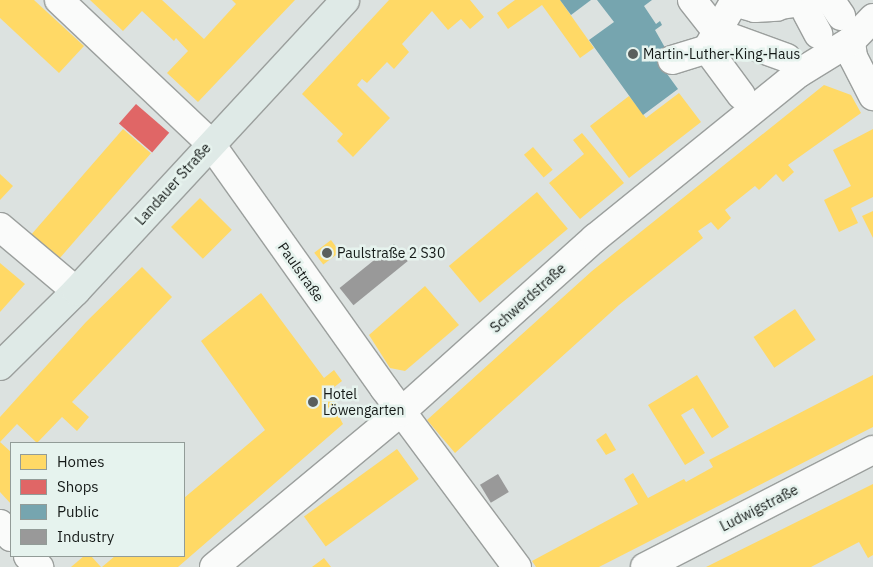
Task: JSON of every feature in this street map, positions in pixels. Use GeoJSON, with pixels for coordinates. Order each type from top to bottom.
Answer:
{"type":"FeatureCollection","features":[{"type":"Feature","properties":{"kind":"main road","name":"Landauer Straße"},"geometry":{"type":"LineString","coordinates":[[0,366],[76,292],[210,143],[345,0]]}},
{"type":"Feature","properties":{"kind":"street","name":"Paulstraße"},"geometry":{"type":"LineString","coordinates":[[59,0],[210,143],[401,412],[517,567]]}},
{"type":"Feature","properties":{"kind":"street"},"geometry":{"type":"LineString","coordinates":[[692,0],[742,95]]}},
{"type":"Feature","properties":{"kind":"street"},"geometry":{"type":"LineString","coordinates":[[713,41],[731,1],[755,8],[808,10]]}},
{"type":"Feature","properties":{"kind":"street","name":"Schwerdstraße"},"geometry":{"type":"LineString","coordinates":[[214,567],[401,412],[596,238],[799,73],[851,41],[873,18]]}},
{"type":"Feature","properties":{"kind":"street"},"geometry":{"type":"LineString","coordinates":[[672,60],[713,41],[787,58]]}},
{"type":"Feature","properties":{"kind":"street"},"geometry":{"type":"LineString","coordinates":[[851,41],[853,58],[873,96]]}},
{"type":"Feature","properties":{"kind":"street"},"geometry":{"type":"LineString","coordinates":[[0,227],[76,292]]}},
{"type":"Feature","properties":{"kind":"street","name":"Ludwigstraße"},"geometry":{"type":"LineString","coordinates":[[645,567],[873,450]]}},
{"type":"Feature","properties":{"kind":"street"},"geometry":{"type":"LineString","coordinates":[[0,524],[10,536]]}},
{"type":"Feature","properties":{"kind":"street"},"geometry":{"type":"LineString","coordinates":[[29,557],[39,567]]}},
{"type":"Feature","properties":{"kind":"building: Homes"},"geometry":{"type":"Polygon","coordinates":[[[0,0],[34,0],[84,46],[59,73],[0,18],[0,0]]]}},
{"type":"Feature","properties":{"kind":"building: Homes"},"geometry":{"type":"Polygon","coordinates":[[[90,0],[162,0],[204,39],[236,4],[232,0],[295,0],[198,102],[167,73],[188,51],[176,38],[174,41],[142,11],[123,31],[90,0]]]}},
{"type":"Feature","properties":{"kind":"building: Homes"},"geometry":{"type":"Polygon","coordinates":[[[389,0],[470,0],[484,17],[470,29],[461,19],[448,30],[432,11],[402,44],[409,52],[394,69],[387,62],[367,83],[362,79],[357,85],[390,118],[353,157],[337,141],[343,134],[302,94],[389,0]]]}},
{"type":"Feature","properties":{"kind":"building: Homes"},"geometry":{"type":"Polygon","coordinates":[[[515,0],[560,0],[594,48],[580,58],[542,5],[508,29],[497,13],[515,0]]]}},
{"type":"Feature","properties":{"kind":"building: Homes"},"geometry":{"type":"Polygon","coordinates":[[[824,85],[851,95],[861,113],[788,165],[794,172],[783,182],[776,174],[759,190],[755,186],[725,210],[731,218],[718,230],[711,222],[698,231],[703,238],[619,305],[455,453],[427,420],[592,271],[824,85]]]}},
{"type":"Feature","properties":{"kind":"building: Homes"},"geometry":{"type":"Polygon","coordinates":[[[679,93],[701,122],[629,178],[590,126],[629,96],[646,118],[679,93]]]}},
{"type":"Feature","properties":{"kind":"building: Homes"},"geometry":{"type":"Polygon","coordinates":[[[123,129],[151,153],[55,263],[27,239],[123,129]]]}},
{"type":"Feature","properties":{"kind":"building: Homes"},"geometry":{"type":"Polygon","coordinates":[[[873,129],[873,197],[851,208],[858,223],[839,232],[824,200],[851,186],[833,150],[873,129]]]}},
{"type":"Feature","properties":{"kind":"building: Homes"},"geometry":{"type":"Polygon","coordinates":[[[582,133],[624,183],[580,219],[549,183],[584,154],[573,140],[582,133]]]}},
{"type":"Feature","properties":{"kind":"building: Homes"},"geometry":{"type":"Polygon","coordinates":[[[533,147],[553,170],[544,178],[524,155],[533,147]]]}},
{"type":"Feature","properties":{"kind":"building: Homes"},"geometry":{"type":"Polygon","coordinates":[[[0,174],[13,186],[0,200],[0,174]]]}},
{"type":"Feature","properties":{"kind":"building: Homes"},"geometry":{"type":"Polygon","coordinates":[[[537,192],[568,229],[480,303],[449,266],[537,192]]]}},
{"type":"Feature","properties":{"kind":"building: Homes"},"geometry":{"type":"Polygon","coordinates":[[[200,198],[232,230],[203,259],[171,227],[200,198]]]}},
{"type":"Feature","properties":{"kind":"building: Homes"},"geometry":{"type":"Polygon","coordinates":[[[873,211],[873,238],[862,216],[873,211]]]}},
{"type":"Feature","properties":{"kind":"building: Homes","name":"Paulstraße 2 S30"},"geometry":{"type":"Polygon","coordinates":[[[331,240],[340,252],[323,265],[314,253],[331,240]]]}},
{"type":"Feature","properties":{"kind":"building: Homes"},"geometry":{"type":"Polygon","coordinates":[[[0,263],[25,284],[0,312],[0,263]]]}},
{"type":"Feature","properties":{"kind":"building: Homes"},"geometry":{"type":"Polygon","coordinates":[[[142,267],[172,297],[72,402],[89,417],[77,431],[62,417],[38,442],[17,424],[0,442],[0,417],[86,322],[142,267]]]}},
{"type":"Feature","properties":{"kind":"building: Homes"},"geometry":{"type":"Polygon","coordinates":[[[425,286],[459,325],[405,371],[390,368],[369,335],[425,286]]]}},
{"type":"Feature","properties":{"kind":"building: Homes"},"geometry":{"type":"Polygon","coordinates":[[[261,293],[324,378],[334,370],[342,381],[328,392],[338,407],[335,409],[343,424],[178,567],[102,567],[114,557],[185,557],[185,497],[265,430],[201,341],[261,293]]]}},
{"type":"Feature","properties":{"kind":"building: Homes"},"geometry":{"type":"Polygon","coordinates":[[[795,309],[816,340],[774,368],[754,337],[795,309]]]}},
{"type":"Feature","properties":{"kind":"building: Homes"},"geometry":{"type":"Polygon","coordinates":[[[697,375],[729,427],[712,438],[693,408],[681,415],[705,453],[685,465],[648,405],[697,375]]]}},
{"type":"Feature","properties":{"kind":"building: Homes"},"geometry":{"type":"Polygon","coordinates":[[[873,375],[873,427],[599,567],[536,567],[532,561],[638,504],[624,479],[633,473],[648,498],[684,479],[686,482],[713,467],[709,460],[873,375]]]}},
{"type":"Feature","properties":{"kind":"building: Homes"},"geometry":{"type":"Polygon","coordinates":[[[606,433],[616,450],[606,455],[596,440],[606,433]]]}},
{"type":"Feature","properties":{"kind":"building: Homes"},"geometry":{"type":"Polygon","coordinates":[[[0,442],[10,451],[10,503],[0,492],[0,442]]]}},
{"type":"Feature","properties":{"kind":"building: Homes"},"geometry":{"type":"Polygon","coordinates":[[[397,449],[419,479],[326,547],[304,517],[397,449]]]}},
{"type":"Feature","properties":{"kind":"building: Homes"},"geometry":{"type":"Polygon","coordinates":[[[873,484],[873,555],[868,558],[859,542],[811,567],[706,567],[873,484]]]}},
{"type":"Feature","properties":{"kind":"building: Homes"},"geometry":{"type":"Polygon","coordinates":[[[83,557],[92,557],[101,567],[71,567],[83,557]]]}},
{"type":"Feature","properties":{"kind":"building: Homes"},"geometry":{"type":"Polygon","coordinates":[[[324,558],[331,567],[312,567],[324,558]]]}},
{"type":"Feature","properties":{"kind":"building: Shops"},"geometry":{"type":"Polygon","coordinates":[[[136,104],[169,133],[152,152],[119,124],[136,104]]]}},
{"type":"Feature","properties":{"kind":"building: Public"},"geometry":{"type":"Polygon","coordinates":[[[560,0],[591,0],[571,15],[560,0]]]}},
{"type":"Feature","properties":{"kind":"building: Public","name":"Martin-Luther-King-Haus"},"geometry":{"type":"Polygon","coordinates":[[[597,0],[652,0],[644,6],[656,24],[660,21],[662,25],[655,30],[672,60],[662,67],[678,89],[643,115],[589,40],[614,22],[597,0]]]}},
{"type":"Feature","properties":{"kind":"building: Industry"},"geometry":{"type":"Polygon","coordinates":[[[394,244],[408,261],[353,305],[340,288],[394,244]]]}},
{"type":"Feature","properties":{"kind":"building: Industry"},"geometry":{"type":"Polygon","coordinates":[[[498,474],[509,492],[491,503],[480,485],[498,474]]]}},
{"type":"Feature","properties":{"kind":"place","name":"Martin-Luther-King-Haus"},"geometry":{"type":"Point","coordinates":[633,54]}},
{"type":"Feature","properties":{"kind":"place","name":"Paulstraße 2 S30"},"geometry":{"type":"Point","coordinates":[327,253]}},
{"type":"Feature","properties":{"kind":"place","name":"Hotel Löwengarten"},"geometry":{"type":"Point","coordinates":[313,402]}}]}
